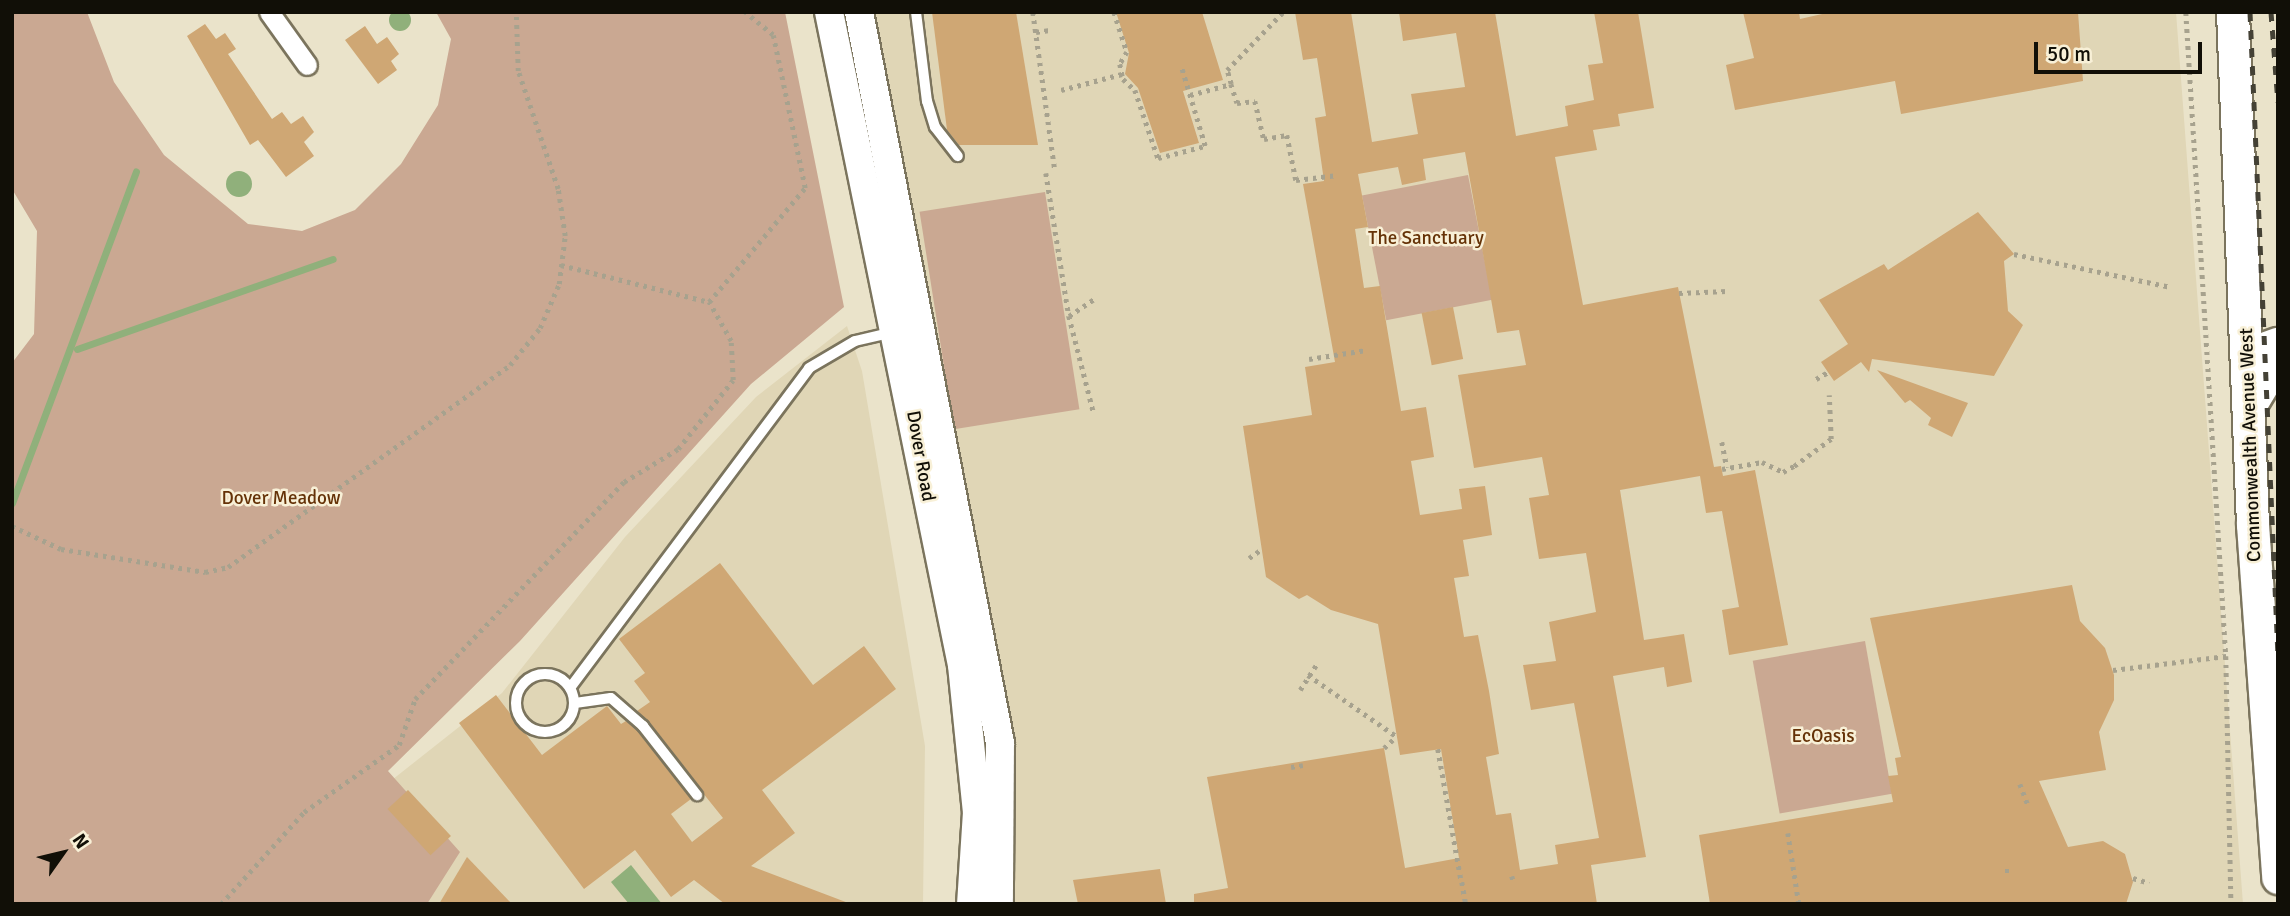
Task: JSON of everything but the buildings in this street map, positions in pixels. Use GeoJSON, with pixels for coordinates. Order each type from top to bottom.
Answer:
{"type":"FeatureCollection","features":[{"type":"Feature","properties":{"kind":"main road","name":"Commonwealth Avenue West"},"geometry":{"type":"LineString","coordinates":[[2233,12],[2247,355],[2278,878]]}},
{"type":"Feature","properties":{"kind":"main road"},"geometry":{"type":"LineString","coordinates":[[2247,355],[2278,344]]}},
{"type":"Feature","properties":{"kind":"main road"},"geometry":{"type":"LineString","coordinates":[[2251,405],[2267,377],[2278,373]]}},
{"type":"Feature","properties":{"kind":"street"},"geometry":{"type":"LineString","coordinates":[[269,12],[306,65]]}},
{"type":"Feature","properties":{"kind":"street","name":"Dover Road"},"geometry":{"type":"LineString","coordinates":[[829,12],[893,333],[946,535],[987,743],[999,904]]}},
{"type":"Feature","properties":{"kind":"street","name":"Dover Road"},"geometry":{"type":"LineString","coordinates":[[859,12],[919,351],[946,535]]}},
{"type":"Feature","properties":{"kind":"street","name":"Dover Road"},"geometry":{"type":"LineString","coordinates":[[971,904],[987,743]]}},
{"type":"Feature","properties":{"kind":"lane"},"geometry":{"type":"LineString","coordinates":[[916,12],[927,101],[936,127],[958,156]]}},
{"type":"Feature","properties":{"kind":"lane"},"geometry":{"type":"LineString","coordinates":[[570,688],[809,368],[855,341],[893,333],[919,351]]}},
{"type":"Feature","properties":{"kind":"lane"},"geometry":{"type":"LineString","coordinates":[[552,675],[570,688],[575,703],[560,729],[545,733],[519,719],[519,689],[529,678],[552,675]]}},
{"type":"Feature","properties":{"kind":"lane"},"geometry":{"type":"LineString","coordinates":[[575,703],[611,698],[643,726],[697,795]]}},
{"type":"Feature","properties":{"kind":"path"},"geometry":{"type":"LineString","coordinates":[[12,526],[61,549],[194,570],[228,567],[510,365],[540,328],[561,265],[558,189],[518,71],[516,12]]}},
{"type":"Feature","properties":{"kind":"path"},"geometry":{"type":"LineString","coordinates":[[709,302],[805,188],[773,35],[745,12]]}},
{"type":"Feature","properties":{"kind":"path"},"geometry":{"type":"LineString","coordinates":[[1033,12],[1055,171]]}},
{"type":"Feature","properties":{"kind":"path"},"geometry":{"type":"LineString","coordinates":[[1114,12],[1127,52],[1122,74]]}},
{"type":"Feature","properties":{"kind":"path"},"geometry":{"type":"LineString","coordinates":[[1283,12],[1227,70],[1237,103],[1255,101],[1264,139],[1287,135],[1296,180],[1338,175]]}},
{"type":"Feature","properties":{"kind":"path"},"geometry":{"type":"LineString","coordinates":[[2186,12],[2226,656],[2231,904]]}},
{"type":"Feature","properties":{"kind":"path"},"geometry":{"type":"LineString","coordinates":[[1036,32],[1050,30]]}},
{"type":"Feature","properties":{"kind":"path"},"geometry":{"type":"LineString","coordinates":[[1122,74],[1135,90],[1158,158],[1205,146],[1181,66]]}},
{"type":"Feature","properties":{"kind":"path"},"geometry":{"type":"LineString","coordinates":[[1061,90],[1122,74]]}},
{"type":"Feature","properties":{"kind":"path"},"geometry":{"type":"LineString","coordinates":[[1190,95],[1231,84]]}},
{"type":"Feature","properties":{"kind":"path"},"geometry":{"type":"LineString","coordinates":[[1046,173],[1069,316],[1094,414]]}},
{"type":"Feature","properties":{"kind":"path"},"geometry":{"type":"LineString","coordinates":[[2014,254],[2170,287]]}},
{"type":"Feature","properties":{"kind":"path"},"geometry":{"type":"LineString","coordinates":[[221,904],[304,812],[399,745],[415,699],[624,482],[678,449],[733,380],[732,341],[709,302],[561,265]]}},
{"type":"Feature","properties":{"kind":"path"},"geometry":{"type":"LineString","coordinates":[[1679,293],[1727,291]]}},
{"type":"Feature","properties":{"kind":"path"},"geometry":{"type":"LineString","coordinates":[[1069,316],[1094,299]]}},
{"type":"Feature","properties":{"kind":"path"},"geometry":{"type":"LineString","coordinates":[[1309,359],[1366,350]]}},
{"type":"Feature","properties":{"kind":"path"},"geometry":{"type":"LineString","coordinates":[[1816,379],[1828,372]]}},
{"type":"Feature","properties":{"kind":"path"},"geometry":{"type":"LineString","coordinates":[[1722,442],[1724,469],[1762,462],[1783,472],[1831,439],[1829,395]]}},
{"type":"Feature","properties":{"kind":"path"},"geometry":{"type":"LineString","coordinates":[[1249,558],[1262,549]]}},
{"type":"Feature","properties":{"kind":"path"},"geometry":{"type":"LineString","coordinates":[[2113,670],[2226,656]]}},
{"type":"Feature","properties":{"kind":"path"},"geometry":{"type":"LineString","coordinates":[[1300,690],[1316,665]]}},
{"type":"Feature","properties":{"kind":"path"},"geometry":{"type":"LineString","coordinates":[[1308,676],[1397,736],[1384,748]]}},
{"type":"Feature","properties":{"kind":"path"},"geometry":{"type":"LineString","coordinates":[[1438,749],[1466,904]]}},
{"type":"Feature","properties":{"kind":"path"},"geometry":{"type":"LineString","coordinates":[[1291,767],[1303,765]]}},
{"type":"Feature","properties":{"kind":"path"},"geometry":{"type":"LineString","coordinates":[[2020,784],[2028,805]]}},
{"type":"Feature","properties":{"kind":"path"},"geometry":{"type":"LineString","coordinates":[[1788,833],[1799,904]]}},
{"type":"Feature","properties":{"kind":"path"},"geometry":{"type":"LineString","coordinates":[[2005,871],[2012,871]]}},
{"type":"Feature","properties":{"kind":"path"},"geometry":{"type":"LineString","coordinates":[[2133,878],[2149,883]]}},
{"type":"Feature","properties":{"kind":"shaded area"},"geometry":{"type":"Polygon","coordinates":[[[400,9],[408,12],[411,20],[408,28],[400,31],[392,28],[389,20],[392,12],[400,9]]]}},
{"type":"Feature","properties":{"kind":"shaded area"},"geometry":{"type":"Polygon","coordinates":[[[869,12],[2176,12],[2243,904],[1008,904],[1005,739],[869,12]]]}},
{"type":"Feature","properties":{"kind":"shaded area"},"geometry":{"type":"Polygon","coordinates":[[[239,171],[248,175],[252,184],[248,193],[239,197],[230,193],[226,184],[230,175],[239,171]]]}},
{"type":"Feature","properties":{"kind":"shaded area"},"geometry":{"type":"Polygon","coordinates":[[[847,326],[862,371],[925,746],[923,904],[235,904],[502,693],[625,537],[756,397],[847,326]]]}},
{"type":"Feature","properties":{"kind":"shaded area"},"geometry":{"type":"Polygon","coordinates":[[[631,865],[662,904],[629,904],[611,882],[631,865]]]}},
{"type":"Feature","properties":{"kind":"green space","name":"Dover Meadow"},"geometry":{"type":"Polygon","coordinates":[[[12,12],[87,12],[114,82],[164,155],[248,224],[302,231],[355,210],[401,164],[438,105],[451,39],[436,12],[785,12],[844,307],[751,384],[520,641],[388,771],[460,852],[427,904],[12,904],[12,363],[34,334],[37,231],[12,189],[12,12]]]}},
{"type":"Feature","properties":{"kind":"green space","name":"The Sanctuary"},"geometry":{"type":"Polygon","coordinates":[[[1468,175],[1492,300],[1386,320],[1362,196],[1468,175]]]}},
{"type":"Feature","properties":{"kind":"green space"},"geometry":{"type":"Polygon","coordinates":[[[1045,192],[1079,409],[954,429],[920,212],[1045,192]]]}},
{"type":"Feature","properties":{"kind":"green space","name":"EcOasis"},"geometry":{"type":"Polygon","coordinates":[[[1865,641],[1892,794],[1780,813],[1753,661],[1865,641]]]}},
{"type":"Feature","properties":{"kind":"waterway"},"geometry":{"type":"LineString","coordinates":[[12,503],[136,171]]}},
{"type":"Feature","properties":{"kind":"waterway"},"geometry":{"type":"LineString","coordinates":[[77,349],[333,259]]}},
{"type":"Feature","properties":{"kind":"railway"},"geometry":{"type":"LineString","coordinates":[[2250,12],[2278,657]]}},
{"type":"Feature","properties":{"kind":"railway"},"geometry":{"type":"LineString","coordinates":[[2271,12],[2278,102]]}}]}
